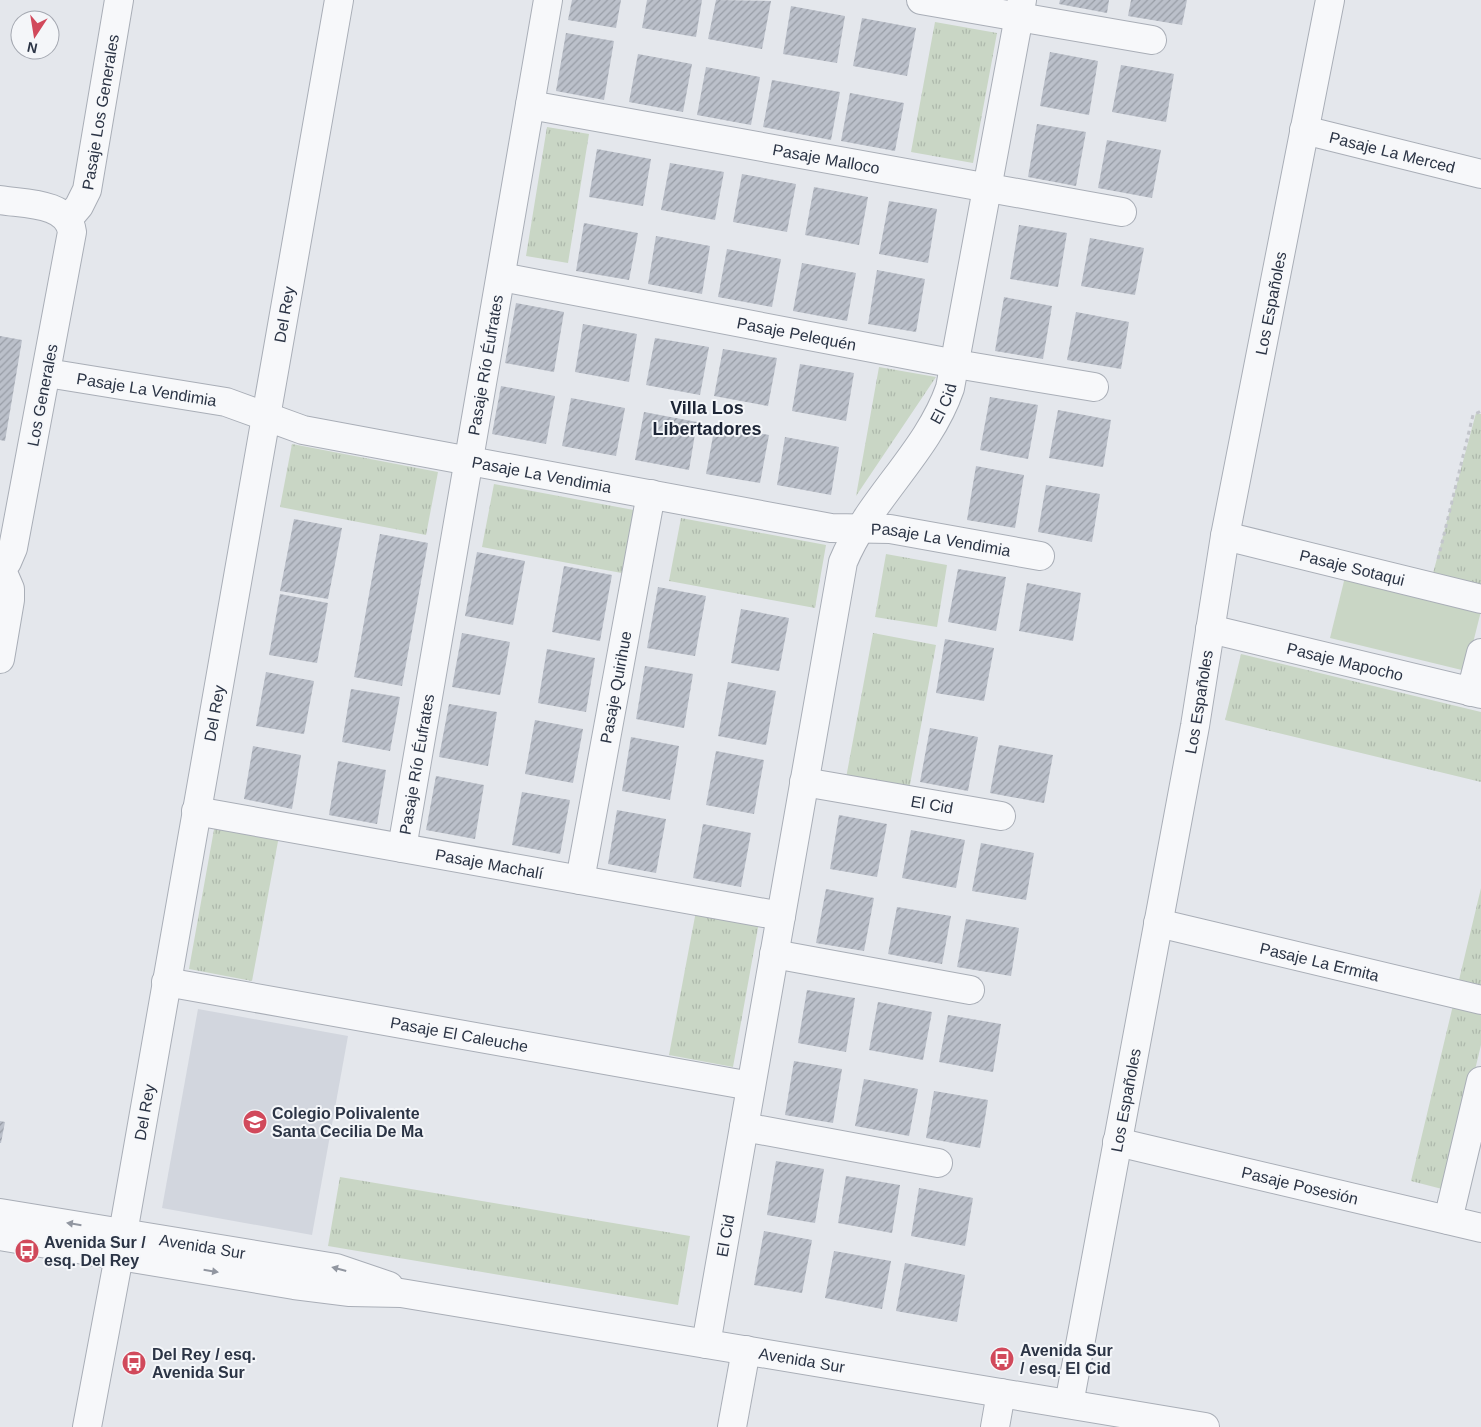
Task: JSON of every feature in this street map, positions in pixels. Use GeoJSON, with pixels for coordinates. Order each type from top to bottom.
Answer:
{"type":"FeatureCollection","features":[{"type":"Feature","properties":{"kind":"street","name":"Pasaje Los Generales"},"geometry":{"type":"LineString","coordinates":[[68,219],[79,206],[87,190],[119,0]]}},
{"type":"Feature","properties":{"kind":"street","name":"Del Rey"},"geometry":{"type":"LineString","coordinates":[[87,1427],[121,1244],[339,0]]}},
{"type":"Feature","properties":{"kind":"street","name":"Pasaje Río Éufrates"},"geometry":{"type":"LineString","coordinates":[[402,848],[548,0]]}},
{"type":"Feature","properties":{"kind":"street"},"geometry":{"type":"LineString","coordinates":[[921,0],[1020,9],[1152,40]]}},
{"type":"Feature","properties":{"kind":"street","name":"Los Españoles"},"geometry":{"type":"LineString","coordinates":[[1069,1404],[1195,726],[1225,536],[1330,0]]}},
{"type":"Feature","properties":{"kind":"street","name":"El Cid"},"geometry":{"type":"LineString","coordinates":[[706,1344],[843,562],[860,528],[938,416],[950,388],[956,364],[1020,9]]}},
{"type":"Feature","properties":{"kind":"street","name":"Pasaje Malloco"},"geometry":{"type":"LineString","coordinates":[[530,105],[1122,212]]}},
{"type":"Feature","properties":{"kind":"street","name":"Pasaje La Merced"},"geometry":{"type":"LineString","coordinates":[[1304,130],[1481,174]]}},
{"type":"Feature","properties":{"kind":"street"},"geometry":{"type":"LineString","coordinates":[[0,200],[51,209],[64,214],[68,219]]}},
{"type":"Feature","properties":{"kind":"street","name":"Los Generales"},"geometry":{"type":"LineString","coordinates":[[0,568],[7,562],[13,548],[72,239],[71,225],[68,219]]}},
{"type":"Feature","properties":{"kind":"street","name":"Pasaje Pelequén"},"geometry":{"type":"LineString","coordinates":[[500,277],[956,364],[1094,387]]}},
{"type":"Feature","properties":{"kind":"street","name":"Pasaje La Vendimia"},"geometry":{"type":"LineString","coordinates":[[46,373],[226,402],[303,430],[831,528],[890,529],[1040,556]]}},
{"type":"Feature","properties":{"kind":"street","name":"Pasaje Quirihue"},"geometry":{"type":"LineString","coordinates":[[580,880],[650,494]]}},
{"type":"Feature","properties":{"kind":"street","name":"Pasaje Sotaqui"},"geometry":{"type":"LineString","coordinates":[[1225,536],[1481,598]]}},
{"type":"Feature","properties":{"kind":"street"},"geometry":{"type":"LineString","coordinates":[[0,568],[10,589],[10,600],[0,659]]}},
{"type":"Feature","properties":{"kind":"street","name":"Pasaje Mapocho"},"geometry":{"type":"LineString","coordinates":[[1210,629],[1476,693]]}},
{"type":"Feature","properties":{"kind":"street"},"geometry":{"type":"LineString","coordinates":[[1476,693],[1481,653]]}},
{"type":"Feature","properties":{"kind":"street","name":"El Cid"},"geometry":{"type":"LineString","coordinates":[[804,782],[1001,816]]}},
{"type":"Feature","properties":{"kind":"street","name":"Pasaje Machalí"},"geometry":{"type":"LineString","coordinates":[[196,811],[781,916]]}},
{"type":"Feature","properties":{"kind":"street","name":"Pasaje La Ermita"},"geometry":{"type":"LineString","coordinates":[[1158,922],[1481,1000]]}},
{"type":"Feature","properties":{"kind":"street"},"geometry":{"type":"LineString","coordinates":[[774,954],[970,990]]}},
{"type":"Feature","properties":{"kind":"street","name":"Pasaje El Caleuche"},"geometry":{"type":"LineString","coordinates":[[166,982],[751,1086]]}},
{"type":"Feature","properties":{"kind":"street"},"geometry":{"type":"LineString","coordinates":[[1448,1220],[1481,1081]]}},
{"type":"Feature","properties":{"kind":"street"},"geometry":{"type":"LineString","coordinates":[[744,1127],[938,1163]]}},
{"type":"Feature","properties":{"kind":"street","name":"Pasaje Posesión"},"geometry":{"type":"LineString","coordinates":[[1117,1142],[1481,1228]]}},
{"type":"Feature","properties":{"kind":"street","name":"Avenida Sur"},"geometry":{"type":"LineString","coordinates":[[0,1213],[121,1244],[350,1292],[401,1292],[1204,1427]]}},
{"type":"Feature","properties":{"kind":"street","name":"Avenida Sur"},"geometry":{"type":"LineString","coordinates":[[0,1236],[121,1244]]}},
{"type":"Feature","properties":{"kind":"street"},"geometry":{"type":"LineString","coordinates":[[732,1427],[746,1350]]}},
{"type":"Feature","properties":{"kind":"street"},"geometry":{"type":"LineString","coordinates":[[995,1427],[1001,1393]]}},
{"type":"Feature","properties":{"kind":"path"},"geometry":{"type":"LineString","coordinates":[[1431,586],[1473,415],[1481,411]]}},
{"type":"Feature","properties":{"kind":"shaded area","name":"Colegio Polivalente Santa Cecilia De Ma"},"geometry":{"type":"Polygon","coordinates":[[[198,1009],[348,1036],[312,1235],[162,1208],[198,1009]]]}},
{"type":"Feature","properties":{"kind":"green space"},"geometry":{"type":"Polygon","coordinates":[[[935,22],[997,33],[973,163],[911,152],[935,22]]]}},
{"type":"Feature","properties":{"kind":"green space"},"geometry":{"type":"Polygon","coordinates":[[[547,127],[589,134],[568,263],[526,256],[547,127]]]}},
{"type":"Feature","properties":{"kind":"green space"},"geometry":{"type":"Polygon","coordinates":[[[879,367],[936,377],[856,496],[879,367]]]}},
{"type":"Feature","properties":{"kind":"green space"},"geometry":{"type":"Polygon","coordinates":[[[1476,413],[1481,414],[1481,591],[1432,577],[1476,413]]]}},
{"type":"Feature","properties":{"kind":"green space"},"geometry":{"type":"Polygon","coordinates":[[[292,444],[438,472],[426,535],[280,507],[292,444]]]}},
{"type":"Feature","properties":{"kind":"green space"},"geometry":{"type":"Polygon","coordinates":[[[494,484],[639,511],[627,574],[482,547],[494,484]]]}},
{"type":"Feature","properties":{"kind":"green space"},"geometry":{"type":"Polygon","coordinates":[[[681,518],[826,545],[815,608],[669,581],[681,518]]]}},
{"type":"Feature","properties":{"kind":"green space"},"geometry":{"type":"Polygon","coordinates":[[[886,554],[947,565],[937,627],[875,617],[886,554]]]}},
{"type":"Feature","properties":{"kind":"green space"},"geometry":{"type":"Polygon","coordinates":[[[1345,577],[1481,611],[1466,671],[1330,638],[1345,577]]]}},
{"type":"Feature","properties":{"kind":"green space"},"geometry":{"type":"Polygon","coordinates":[[[873,633],[936,645],[909,790],[846,778],[873,633]]]}},
{"type":"Feature","properties":{"kind":"green space"},"geometry":{"type":"Polygon","coordinates":[[[1241,654],[1481,712],[1481,782],[1225,720],[1241,654]]]}},
{"type":"Feature","properties":{"kind":"green space"},"geometry":{"type":"Polygon","coordinates":[[[215,824],[279,836],[252,981],[189,969],[215,824]]]}},
{"type":"Feature","properties":{"kind":"green space"},"geometry":{"type":"Polygon","coordinates":[[[1481,888],[1481,1045],[1446,1190],[1411,1181],[1481,888]]]}},
{"type":"Feature","properties":{"kind":"green space"},"geometry":{"type":"Polygon","coordinates":[[[696,911],[759,922],[733,1067],[669,1055],[696,911]]]}},
{"type":"Feature","properties":{"kind":"green space"},"geometry":{"type":"Polygon","coordinates":[[[340,1177],[690,1236],[678,1305],[328,1246],[340,1177]]]}},
{"type":"Feature","properties":{"kind":"building"},"geometry":{"type":"Polygon","coordinates":[[[572,0],[621,0],[616,28],[568,20],[572,0]]]}},
{"type":"Feature","properties":{"kind":"building"},"geometry":{"type":"Polygon","coordinates":[[[647,0],[702,0],[696,37],[642,28],[647,0]]]}},
{"type":"Feature","properties":{"kind":"building"},"geometry":{"type":"Polygon","coordinates":[[[716,0],[771,1],[762,49],[708,39],[716,0]]]}},
{"type":"Feature","properties":{"kind":"building"},"geometry":{"type":"Polygon","coordinates":[[[1060,0],[1109,0],[1107,13],[1059,4],[1060,0]]]}},
{"type":"Feature","properties":{"kind":"building"},"geometry":{"type":"Polygon","coordinates":[[[1131,0],[1187,0],[1182,25],[1128,16],[1131,0]]]}},
{"type":"Feature","properties":{"kind":"building"},"geometry":{"type":"Polygon","coordinates":[[[791,6],[845,16],[837,63],[783,54],[791,6]]]}},
{"type":"Feature","properties":{"kind":"building"},"geometry":{"type":"Polygon","coordinates":[[[862,18],[916,28],[907,76],[853,66],[862,18]]]}},
{"type":"Feature","properties":{"kind":"building"},"geometry":{"type":"Polygon","coordinates":[[[566,33],[614,41],[604,100],[556,91],[566,33]]]}},
{"type":"Feature","properties":{"kind":"building"},"geometry":{"type":"Polygon","coordinates":[[[1050,52],[1098,61],[1089,115],[1040,106],[1050,52]]]}},
{"type":"Feature","properties":{"kind":"building"},"geometry":{"type":"Polygon","coordinates":[[[638,54],[692,64],[683,112],[629,102],[638,54]]]}},
{"type":"Feature","properties":{"kind":"building"},"geometry":{"type":"Polygon","coordinates":[[[1121,65],[1174,74],[1166,122],[1112,112],[1121,65]]]}},
{"type":"Feature","properties":{"kind":"building"},"geometry":{"type":"Polygon","coordinates":[[[706,67],[760,77],[751,125],[697,115],[706,67]]]}},
{"type":"Feature","properties":{"kind":"building"},"geometry":{"type":"Polygon","coordinates":[[[772,80],[840,92],[831,140],[763,127],[772,80]]]}},
{"type":"Feature","properties":{"kind":"building"},"geometry":{"type":"Polygon","coordinates":[[[850,93],[904,103],[895,151],[841,141],[850,93]]]}},
{"type":"Feature","properties":{"kind":"building"},"geometry":{"type":"Polygon","coordinates":[[[1037,124],[1086,132],[1076,186],[1028,177],[1037,124]]]}},
{"type":"Feature","properties":{"kind":"building"},"geometry":{"type":"Polygon","coordinates":[[[1107,140],[1161,150],[1152,198],[1098,188],[1107,140]]]}},
{"type":"Feature","properties":{"kind":"building"},"geometry":{"type":"Polygon","coordinates":[[[597,149],[651,159],[643,206],[589,197],[597,149]]]}},
{"type":"Feature","properties":{"kind":"building"},"geometry":{"type":"Polygon","coordinates":[[[670,163],[724,172],[715,220],[661,210],[670,163]]]}},
{"type":"Feature","properties":{"kind":"building"},"geometry":{"type":"Polygon","coordinates":[[[742,174],[796,184],[787,232],[733,222],[742,174]]]}},
{"type":"Feature","properties":{"kind":"building"},"geometry":{"type":"Polygon","coordinates":[[[814,187],[868,197],[859,245],[805,235],[814,187]]]}},
{"type":"Feature","properties":{"kind":"building"},"geometry":{"type":"Polygon","coordinates":[[[889,201],[937,209],[928,263],[879,254],[889,201]]]}},
{"type":"Feature","properties":{"kind":"building"},"geometry":{"type":"Polygon","coordinates":[[[584,223],[638,233],[629,280],[576,271],[584,223]]]}},
{"type":"Feature","properties":{"kind":"building"},"geometry":{"type":"Polygon","coordinates":[[[1019,225],[1067,233],[1058,287],[1010,279],[1019,225]]]}},
{"type":"Feature","properties":{"kind":"building"},"geometry":{"type":"Polygon","coordinates":[[[656,236],[710,246],[702,294],[648,284],[656,236]]]}},
{"type":"Feature","properties":{"kind":"building"},"geometry":{"type":"Polygon","coordinates":[[[1090,238],[1144,248],[1135,295],[1081,286],[1090,238]]]}},
{"type":"Feature","properties":{"kind":"building"},"geometry":{"type":"Polygon","coordinates":[[[727,249],[781,259],[772,307],[718,297],[727,249]]]}},
{"type":"Feature","properties":{"kind":"building"},"geometry":{"type":"Polygon","coordinates":[[[802,263],[856,273],[847,321],[793,311],[802,263]]]}},
{"type":"Feature","properties":{"kind":"building"},"geometry":{"type":"Polygon","coordinates":[[[877,270],[925,279],[916,332],[868,324],[877,270]]]}},
{"type":"Feature","properties":{"kind":"building"},"geometry":{"type":"Polygon","coordinates":[[[1004,297],[1052,306],[1043,359],[995,351],[1004,297]]]}},
{"type":"Feature","properties":{"kind":"building"},"geometry":{"type":"Polygon","coordinates":[[[516,303],[564,312],[554,372],[505,363],[516,303]]]}},
{"type":"Feature","properties":{"kind":"building"},"geometry":{"type":"Polygon","coordinates":[[[1076,312],[1129,322],[1121,369],[1067,360],[1076,312]]]}},
{"type":"Feature","properties":{"kind":"building"},"geometry":{"type":"Polygon","coordinates":[[[583,324],[637,334],[629,382],[575,372],[583,324]]]}},
{"type":"Feature","properties":{"kind":"building"},"geometry":{"type":"Polygon","coordinates":[[[0,336],[22,340],[5,441],[0,440],[0,336]]]}},
{"type":"Feature","properties":{"kind":"building"},"geometry":{"type":"Polygon","coordinates":[[[655,338],[709,347],[700,395],[646,385],[655,338]]]}},
{"type":"Feature","properties":{"kind":"building"},"geometry":{"type":"Polygon","coordinates":[[[723,349],[777,358],[768,406],[714,396],[723,349]]]}},
{"type":"Feature","properties":{"kind":"building"},"geometry":{"type":"Polygon","coordinates":[[[800,364],[854,373],[846,421],[792,411],[800,364]]]}},
{"type":"Feature","properties":{"kind":"building"},"geometry":{"type":"Polygon","coordinates":[[[501,386],[555,396],[546,444],[492,434],[501,386]]]}},
{"type":"Feature","properties":{"kind":"building"},"geometry":{"type":"Polygon","coordinates":[[[990,397],[1038,405],[1028,459],[980,450],[990,397]]]}},
{"type":"Feature","properties":{"kind":"building"},"geometry":{"type":"Polygon","coordinates":[[[571,398],[625,408],[616,456],[562,446],[571,398]]]}},
{"type":"Feature","properties":{"kind":"building"},"geometry":{"type":"Polygon","coordinates":[[[1058,410],[1111,420],[1103,467],[1049,458],[1058,410]]]}},
{"type":"Feature","properties":{"kind":"building"},"geometry":{"type":"Polygon","coordinates":[[[644,412],[697,422],[689,470],[635,460],[644,412]]]}},
{"type":"Feature","properties":{"kind":"building"},"geometry":{"type":"Polygon","coordinates":[[[715,425],[769,435],[760,483],[706,474],[715,425]]]}},
{"type":"Feature","properties":{"kind":"building"},"geometry":{"type":"Polygon","coordinates":[[[785,437],[839,447],[831,495],[777,485],[785,437]]]}},
{"type":"Feature","properties":{"kind":"building"},"geometry":{"type":"Polygon","coordinates":[[[976,466],[1024,475],[1015,528],[967,520],[976,466]]]}},
{"type":"Feature","properties":{"kind":"building"},"geometry":{"type":"Polygon","coordinates":[[[1046,485],[1100,494],[1092,542],[1038,532],[1046,485]]]}},
{"type":"Feature","properties":{"kind":"building"},"geometry":{"type":"Polygon","coordinates":[[[294,519],[342,528],[328,599],[280,591],[294,519]]]}},
{"type":"Feature","properties":{"kind":"building"},"geometry":{"type":"Polygon","coordinates":[[[380,534],[428,543],[402,686],[354,677],[380,534]]]}},
{"type":"Feature","properties":{"kind":"building"},"geometry":{"type":"Polygon","coordinates":[[[477,552],[525,561],[513,625],[465,616],[477,552]]]}},
{"type":"Feature","properties":{"kind":"building"},"geometry":{"type":"Polygon","coordinates":[[[564,566],[612,575],[600,641],[552,632],[564,566]]]}},
{"type":"Feature","properties":{"kind":"building"},"geometry":{"type":"Polygon","coordinates":[[[958,569],[1006,577],[996,631],[948,622],[958,569]]]}},
{"type":"Feature","properties":{"kind":"building"},"geometry":{"type":"Polygon","coordinates":[[[1027,583],[1081,593],[1073,641],[1019,631],[1027,583]]]}},
{"type":"Feature","properties":{"kind":"building"},"geometry":{"type":"Polygon","coordinates":[[[658,587],[706,596],[695,656],[647,648],[658,587]]]}},
{"type":"Feature","properties":{"kind":"building"},"geometry":{"type":"Polygon","coordinates":[[[280,594],[328,603],[317,663],[269,655],[280,594]]]}},
{"type":"Feature","properties":{"kind":"building"},"geometry":{"type":"Polygon","coordinates":[[[741,609],[789,618],[779,671],[731,663],[741,609]]]}},
{"type":"Feature","properties":{"kind":"building"},"geometry":{"type":"Polygon","coordinates":[[[462,633],[510,642],[500,695],[452,687],[462,633]]]}},
{"type":"Feature","properties":{"kind":"building"},"geometry":{"type":"Polygon","coordinates":[[[945,639],[994,648],[984,701],[936,693],[945,639]]]}},
{"type":"Feature","properties":{"kind":"building"},"geometry":{"type":"Polygon","coordinates":[[[547,649],[595,658],[586,712],[538,703],[547,649]]]}},
{"type":"Feature","properties":{"kind":"building"},"geometry":{"type":"Polygon","coordinates":[[[645,666],[693,674],[684,728],[636,719],[645,666]]]}},
{"type":"Feature","properties":{"kind":"building"},"geometry":{"type":"Polygon","coordinates":[[[266,672],[314,681],[304,734],[256,726],[266,672]]]}},
{"type":"Feature","properties":{"kind":"building"},"geometry":{"type":"Polygon","coordinates":[[[728,682],[776,691],[766,745],[718,736],[728,682]]]}},
{"type":"Feature","properties":{"kind":"building"},"geometry":{"type":"Polygon","coordinates":[[[351,689],[400,697],[390,751],[342,742],[351,689]]]}},
{"type":"Feature","properties":{"kind":"building"},"geometry":{"type":"Polygon","coordinates":[[[449,704],[497,712],[488,766],[439,757],[449,704]]]}},
{"type":"Feature","properties":{"kind":"building"},"geometry":{"type":"Polygon","coordinates":[[[535,720],[583,729],[573,783],[525,774],[535,720]]]}},
{"type":"Feature","properties":{"kind":"building"},"geometry":{"type":"Polygon","coordinates":[[[930,728],[978,737],[968,791],[920,782],[930,728]]]}},
{"type":"Feature","properties":{"kind":"building"},"geometry":{"type":"Polygon","coordinates":[[[631,737],[679,746],[670,800],[622,791],[631,737]]]}},
{"type":"Feature","properties":{"kind":"building"},"geometry":{"type":"Polygon","coordinates":[[[999,745],[1053,755],[1044,803],[990,793],[999,745]]]}},
{"type":"Feature","properties":{"kind":"building"},"geometry":{"type":"Polygon","coordinates":[[[253,746],[301,755],[292,809],[244,799],[253,746]]]}},
{"type":"Feature","properties":{"kind":"building"},"geometry":{"type":"Polygon","coordinates":[[[716,751],[764,760],[754,814],[706,805],[716,751]]]}},
{"type":"Feature","properties":{"kind":"building"},"geometry":{"type":"Polygon","coordinates":[[[338,761],[386,770],[377,824],[329,815],[338,761]]]}},
{"type":"Feature","properties":{"kind":"building"},"geometry":{"type":"Polygon","coordinates":[[[436,776],[484,785],[475,839],[426,830],[436,776]]]}},
{"type":"Feature","properties":{"kind":"building"},"geometry":{"type":"Polygon","coordinates":[[[522,792],[570,800],[560,854],[512,845],[522,792]]]}},
{"type":"Feature","properties":{"kind":"building"},"geometry":{"type":"Polygon","coordinates":[[[617,810],[666,819],[656,873],[608,864],[617,810]]]}},
{"type":"Feature","properties":{"kind":"building"},"geometry":{"type":"Polygon","coordinates":[[[839,815],[887,824],[877,877],[830,869],[839,815]]]}},
{"type":"Feature","properties":{"kind":"building"},"geometry":{"type":"Polygon","coordinates":[[[703,824],[751,833],[741,887],[693,878],[703,824]]]}},
{"type":"Feature","properties":{"kind":"building"},"geometry":{"type":"Polygon","coordinates":[[[911,830],[965,840],[956,888],[902,878],[911,830]]]}},
{"type":"Feature","properties":{"kind":"building"},"geometry":{"type":"Polygon","coordinates":[[[981,843],[1034,853],[1026,900],[972,891],[981,843]]]}},
{"type":"Feature","properties":{"kind":"building"},"geometry":{"type":"Polygon","coordinates":[[[826,889],[874,898],[864,951],[816,943],[826,889]]]}},
{"type":"Feature","properties":{"kind":"building"},"geometry":{"type":"Polygon","coordinates":[[[897,907],[951,916],[942,964],[888,954],[897,907]]]}},
{"type":"Feature","properties":{"kind":"building"},"geometry":{"type":"Polygon","coordinates":[[[966,919],[1019,928],[1011,976],[957,967],[966,919]]]}},
{"type":"Feature","properties":{"kind":"building"},"geometry":{"type":"Polygon","coordinates":[[[807,990],[855,998],[846,1052],[798,1043],[807,990]]]}},
{"type":"Feature","properties":{"kind":"building"},"geometry":{"type":"Polygon","coordinates":[[[878,1002],[932,1012],[923,1060],[869,1050],[878,1002]]]}},
{"type":"Feature","properties":{"kind":"building"},"geometry":{"type":"Polygon","coordinates":[[[948,1015],[1001,1024],[993,1072],[939,1062],[948,1015]]]}},
{"type":"Feature","properties":{"kind":"building"},"geometry":{"type":"Polygon","coordinates":[[[794,1061],[842,1069],[833,1123],[785,1115],[794,1061]]]}},
{"type":"Feature","properties":{"kind":"building"},"geometry":{"type":"Polygon","coordinates":[[[864,1079],[918,1089],[909,1136],[855,1126],[864,1079]]]}},
{"type":"Feature","properties":{"kind":"building"},"geometry":{"type":"Polygon","coordinates":[[[934,1091],[988,1100],[980,1148],[926,1138],[934,1091]]]}},
{"type":"Feature","properties":{"kind":"building"},"geometry":{"type":"Polygon","coordinates":[[[0,1121],[5,1122],[1,1143],[0,1143],[0,1121]]]}},
{"type":"Feature","properties":{"kind":"building"},"geometry":{"type":"Polygon","coordinates":[[[776,1161],[824,1169],[815,1223],[767,1215],[776,1161]]]}},
{"type":"Feature","properties":{"kind":"building"},"geometry":{"type":"Polygon","coordinates":[[[846,1176],[900,1185],[892,1233],[838,1223],[846,1176]]]}},
{"type":"Feature","properties":{"kind":"building"},"geometry":{"type":"Polygon","coordinates":[[[919,1188],[973,1198],[965,1246],[911,1236],[919,1188]]]}},
{"type":"Feature","properties":{"kind":"building"},"geometry":{"type":"Polygon","coordinates":[[[764,1231],[812,1240],[802,1293],[754,1285],[764,1231]]]}},
{"type":"Feature","properties":{"kind":"building"},"geometry":{"type":"Polygon","coordinates":[[[834,1251],[891,1261],[882,1309],[825,1298],[834,1251]]]}},
{"type":"Feature","properties":{"kind":"building"},"geometry":{"type":"Polygon","coordinates":[[[905,1263],[965,1275],[957,1322],[896,1311],[905,1263]]]}},
{"type":"Feature","properties":{"kind":"place","name":"Colegio Polivalente Santa Cecilia De Ma"},"geometry":{"type":"Point","coordinates":[255,1122]}},
{"type":"Feature","properties":{"kind":"place","name":"Avenida Sur / esq. Del Rey"},"geometry":{"type":"Point","coordinates":[27,1251]}},
{"type":"Feature","properties":{"kind":"place","name":"Avenida Sur / esq. El Cid"},"geometry":{"type":"Point","coordinates":[1002,1359]}},
{"type":"Feature","properties":{"kind":"place","name":"Del Rey / esq. Avenida Sur"},"geometry":{"type":"Point","coordinates":[134,1363]}},
{"type":"Feature","properties":{"kind":"district","name":"Villa Los Libertadores"},"geometry":{"type":"Point","coordinates":[707,418]}}]}
